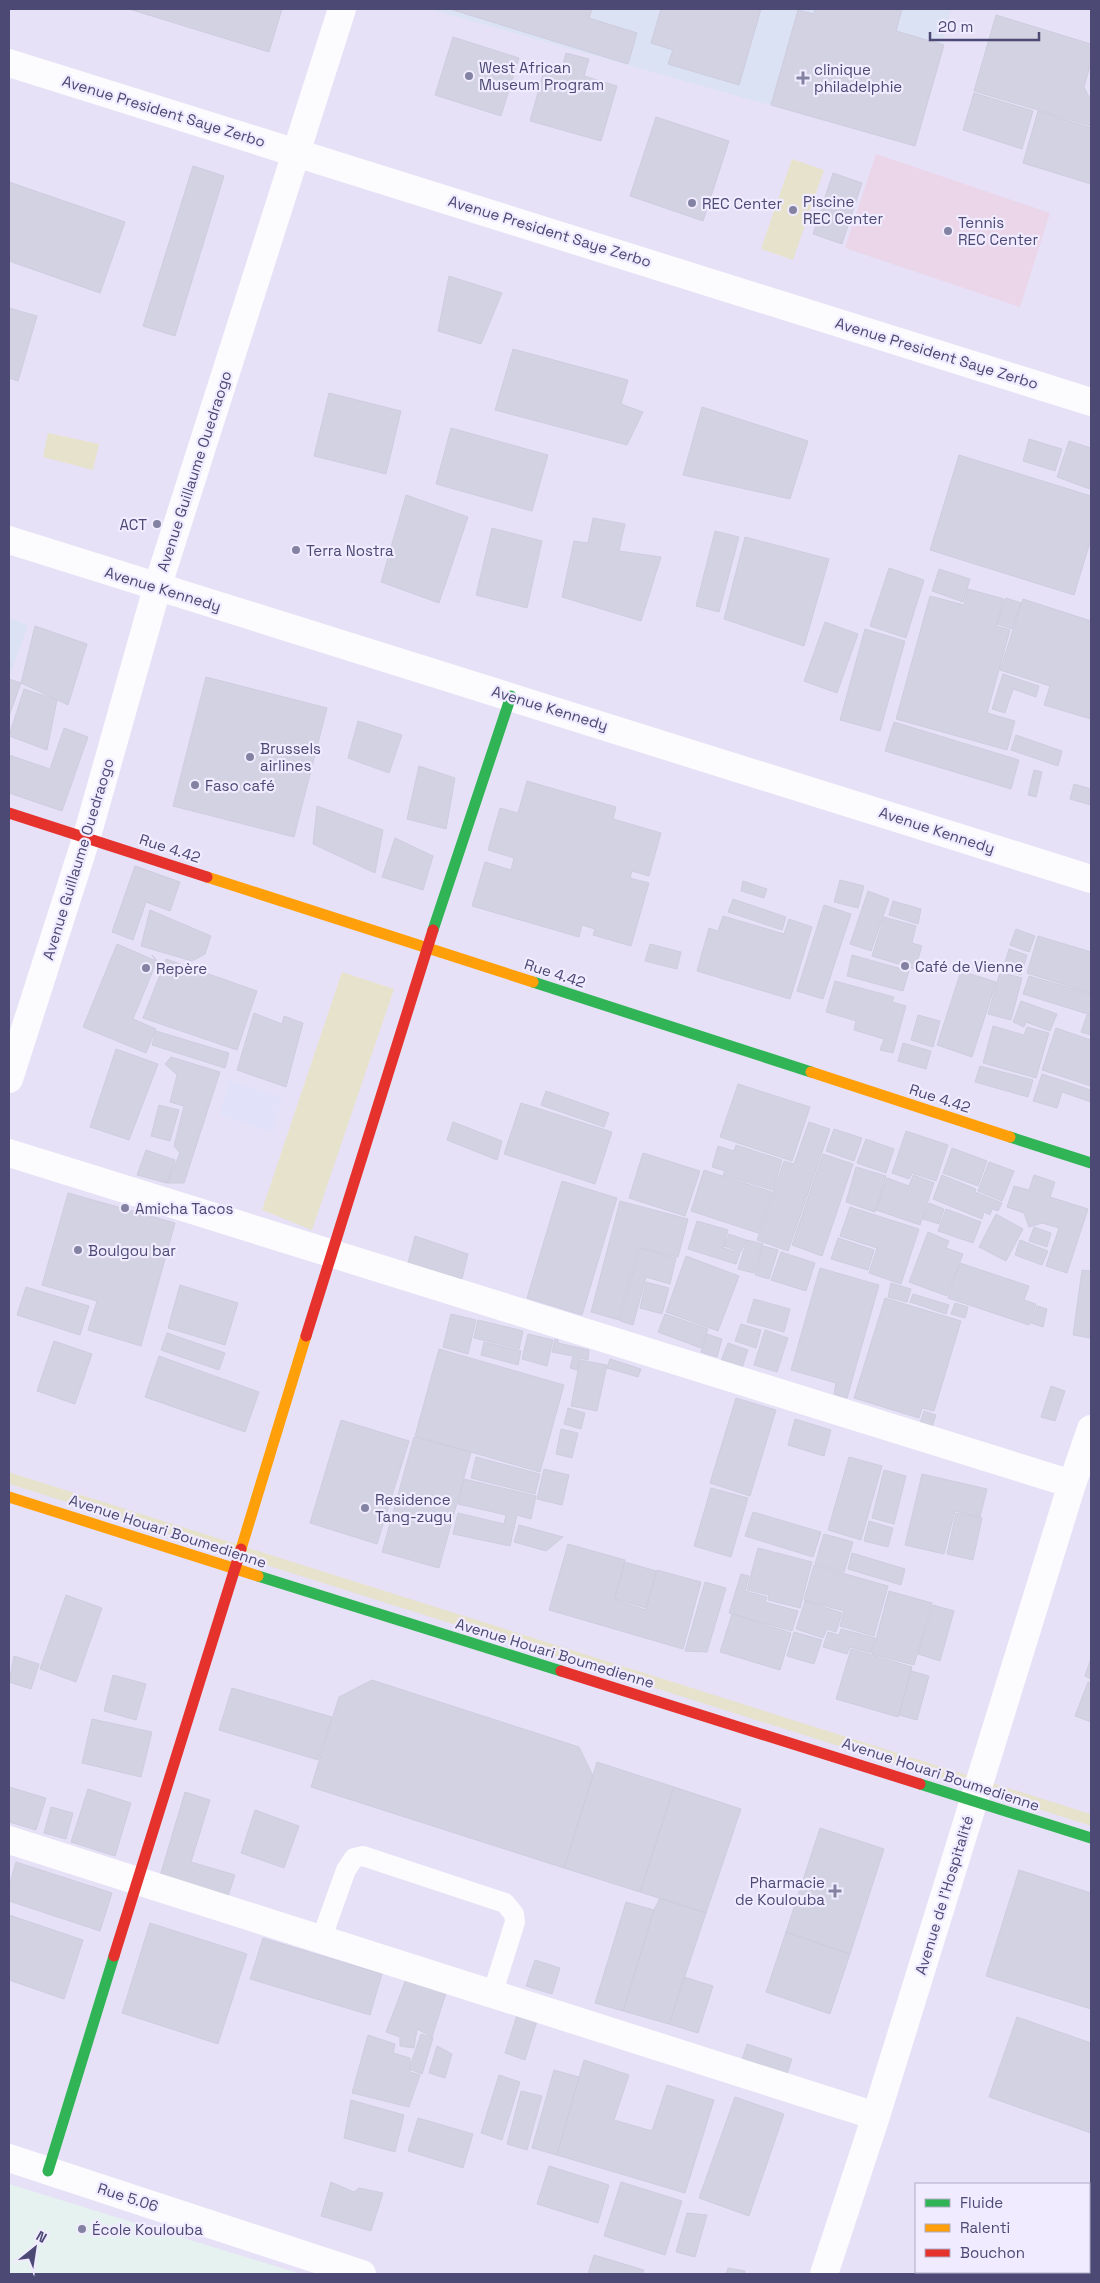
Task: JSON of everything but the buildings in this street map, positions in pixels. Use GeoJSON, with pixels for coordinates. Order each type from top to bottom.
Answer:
{"type":"FeatureCollection","features":[{"type":"Feature","properties":{"kind":"street","name":"Avenue Guillaume Ouedraogo"},"geometry":{"type":"LineString","coordinates":[[9,1079],[87,836],[157,588],[342,9]]}},
{"type":"Feature","properties":{"kind":"street","name":"Avenue President Saye Zerbo"},"geometry":{"type":"LineString","coordinates":[[9,63],[1091,402]]}},
{"type":"Feature","properties":{"kind":"street","name":"Avenue Kennedy"},"geometry":{"type":"LineString","coordinates":[[9,540],[157,588],[511,696],[1091,879]]}},
{"type":"Feature","properties":{"kind":"street"},"geometry":{"type":"LineString","coordinates":[[48,2171],[427,947],[511,696]]}},
{"type":"Feature","properties":{"kind":"street","name":"Rue 4.42"},"geometry":{"type":"LineString","coordinates":[[9,813],[87,836],[1091,1163]]}},
{"type":"Feature","properties":{"kind":"street"},"geometry":{"type":"LineString","coordinates":[[9,1153],[1072,1484]]}},
{"type":"Feature","properties":{"kind":"street","name":"Avenue de l'Hospitalité"},"geometry":{"type":"LineString","coordinates":[[824,2274],[876,2116],[973,1800],[1091,1429]]}},
{"type":"Feature","properties":{"kind":"street","name":"Avenue Houari Boumedienne"},"geometry":{"type":"LineString","coordinates":[[9,1497],[1091,1838]]}},
{"type":"Feature","properties":{"kind":"street"},"geometry":{"type":"LineString","coordinates":[[9,1840],[876,2116]]}},
{"type":"Feature","properties":{"kind":"street","name":"Rue 5.06"},"geometry":{"type":"LineString","coordinates":[[9,2158],[362,2274]]}},
{"type":"Feature","properties":{"kind":"lane"},"geometry":{"type":"LineString","coordinates":[[321,1940],[346,1870],[354,1858],[363,1856],[505,1903],[514,1914],[515,1922],[492,1994]]}},
{"type":"Feature","properties":{"kind":"shaded area"},"geometry":{"type":"Polygon","coordinates":[[[9,9],[1091,9],[1091,2274],[9,2274],[9,9]]]}},
{"type":"Feature","properties":{"kind":"shaded area","name":"clinique philadelphie"},"geometry":{"type":"Polygon","coordinates":[[[429,9],[951,9],[915,146],[429,9]]]}},
{"type":"Feature","properties":{"kind":"shaded area","name":"Tennis REC Center"},"geometry":{"type":"Polygon","coordinates":[[[876,154],[1050,213],[1020,307],[845,248],[876,154]]]}},
{"type":"Feature","properties":{"kind":"shaded area","name":"Piscine REC Center"},"geometry":{"type":"Polygon","coordinates":[[[792,159],[824,170],[793,260],[761,249],[792,159]]]}},
{"type":"Feature","properties":{"kind":"shaded area"},"geometry":{"type":"Polygon","coordinates":[[[48,433],[99,444],[93,470],[43,457],[48,433]]]}},
{"type":"Feature","properties":{"kind":"shaded area"},"geometry":{"type":"Polygon","coordinates":[[[9,618],[28,625],[9,678],[9,618]]]}},
{"type":"Feature","properties":{"kind":"shaded area"},"geometry":{"type":"Polygon","coordinates":[[[342,972],[394,989],[312,1230],[262,1210],[342,972]]]}},
{"type":"Feature","properties":{"kind":"shaded area"},"geometry":{"type":"Polygon","coordinates":[[[229,1080],[282,1097],[273,1133],[220,1115],[229,1080]]]}},
{"type":"Feature","properties":{"kind":"shaded area","name":"École Koulouba"},"geometry":{"type":"Polygon","coordinates":[[[9,2184],[301,2274],[9,2274],[9,2184]]]}},
{"type":"Feature","properties":{"kind":"waterway"},"geometry":{"type":"LineString","coordinates":[[9,1478],[1091,1820]]}},
{"type":"Feature","properties":{"kind":"traffic: fast"},"geometry":{"type":"LineString","coordinates":[[433,930],[511,696]]}},
{"type":"Feature","properties":{"kind":"traffic: fast"},"geometry":{"type":"LineString","coordinates":[[533,982],[811,1072]]}},
{"type":"Feature","properties":{"kind":"traffic: fast"},"geometry":{"type":"LineString","coordinates":[[1010,1137],[1091,1163]]}},
{"type":"Feature","properties":{"kind":"traffic: fast"},"geometry":{"type":"LineString","coordinates":[[258,1576],[561,1671]]}},
{"type":"Feature","properties":{"kind":"traffic: fast"},"geometry":{"type":"LineString","coordinates":[[920,1784],[1091,1838]]}},
{"type":"Feature","properties":{"kind":"traffic: fast"},"geometry":{"type":"LineString","coordinates":[[48,2171],[114,1956]]}},
{"type":"Feature","properties":{"kind":"traffic: slow"},"geometry":{"type":"LineString","coordinates":[[207,877],[533,982]]}},
{"type":"Feature","properties":{"kind":"traffic: slow"},"geometry":{"type":"LineString","coordinates":[[811,1072],[1010,1137]]}},
{"type":"Feature","properties":{"kind":"traffic: slow"},"geometry":{"type":"LineString","coordinates":[[241,1549],[306,1336]]}},
{"type":"Feature","properties":{"kind":"traffic: slow"},"geometry":{"type":"LineString","coordinates":[[9,1497],[258,1576]]}},
{"type":"Feature","properties":{"kind":"traffic: jam"},"geometry":{"type":"LineString","coordinates":[[9,813],[207,877]]}},
{"type":"Feature","properties":{"kind":"traffic: jam"},"geometry":{"type":"LineString","coordinates":[[306,1336],[433,930]]}},
{"type":"Feature","properties":{"kind":"traffic: jam"},"geometry":{"type":"LineString","coordinates":[[114,1956],[241,1549]]}},
{"type":"Feature","properties":{"kind":"traffic: jam"},"geometry":{"type":"LineString","coordinates":[[561,1671],[920,1784]]}},
{"type":"Feature","properties":{"kind":"place","name":"West African Museum Program"},"geometry":{"type":"Point","coordinates":[469,76]}},
{"type":"Feature","properties":{"kind":"place","name":"clinique philadelphie"},"geometry":{"type":"Point","coordinates":[803,78]}},
{"type":"Feature","properties":{"kind":"place","name":"REC Center"},"geometry":{"type":"Point","coordinates":[692,203]}},
{"type":"Feature","properties":{"kind":"place","name":"Piscine REC Center"},"geometry":{"type":"Point","coordinates":[793,210]}},
{"type":"Feature","properties":{"kind":"place","name":"Tennis REC Center"},"geometry":{"type":"Point","coordinates":[948,231]}},
{"type":"Feature","properties":{"kind":"place","name":"ACT"},"geometry":{"type":"Point","coordinates":[157,524]}},
{"type":"Feature","properties":{"kind":"place","name":"Terra Nostra"},"geometry":{"type":"Point","coordinates":[296,550]}},
{"type":"Feature","properties":{"kind":"place","name":"Brussels airlines"},"geometry":{"type":"Point","coordinates":[250,757]}},
{"type":"Feature","properties":{"kind":"place","name":"Faso café"},"geometry":{"type":"Point","coordinates":[195,785]}},
{"type":"Feature","properties":{"kind":"place","name":"Café de Vienne"},"geometry":{"type":"Point","coordinates":[905,966]}},
{"type":"Feature","properties":{"kind":"place","name":"Repère"},"geometry":{"type":"Point","coordinates":[146,968]}},
{"type":"Feature","properties":{"kind":"place","name":"Amicha Tacos"},"geometry":{"type":"Point","coordinates":[125,1208]}},
{"type":"Feature","properties":{"kind":"place","name":"Boulgou bar"},"geometry":{"type":"Point","coordinates":[78,1250]}},
{"type":"Feature","properties":{"kind":"place","name":"Residence Tang-zugu"},"geometry":{"type":"Point","coordinates":[365,1508]}},
{"type":"Feature","properties":{"kind":"place","name":"Pharmacie de Koulouba"},"geometry":{"type":"Point","coordinates":[835,1891]}},
{"type":"Feature","properties":{"kind":"place","name":"École Koulouba"},"geometry":{"type":"Point","coordinates":[82,2229]}}]}
